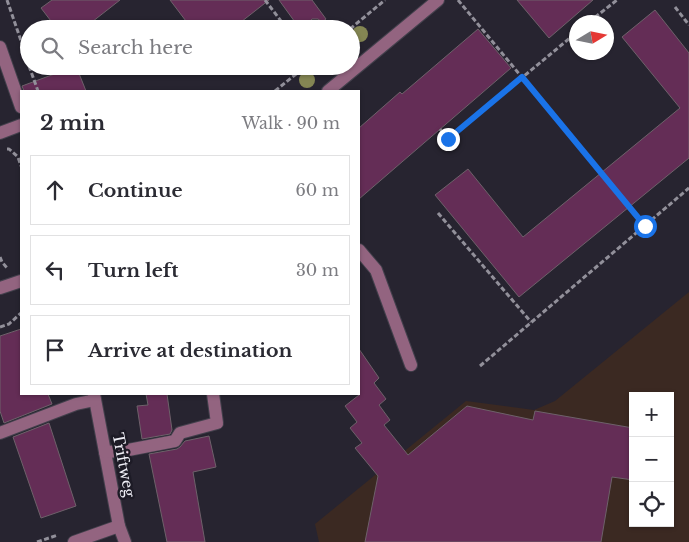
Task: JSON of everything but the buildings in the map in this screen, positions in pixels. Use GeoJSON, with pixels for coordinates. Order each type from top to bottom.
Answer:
{"type":"FeatureCollection","features":[{"type":"Feature","properties":{"kind":"street"},"geometry":{"type":"LineString","coordinates":[[360,61],[438,0]]}},
{"type":"Feature","properties":{"kind":"street"},"geometry":{"type":"LineString","coordinates":[[0,48],[20,104]]}},
{"type":"Feature","properties":{"kind":"street"},"geometry":{"type":"LineString","coordinates":[[329,90],[344,75]]}},
{"type":"Feature","properties":{"kind":"street"},"geometry":{"type":"LineString","coordinates":[[0,133],[20,125]]}},
{"type":"Feature","properties":{"kind":"street"},"geometry":{"type":"LineString","coordinates":[[360,251],[376,270],[411,365]]}},
{"type":"Feature","properties":{"kind":"street"},"geometry":{"type":"LineString","coordinates":[[0,288],[20,281]]}},
{"type":"Feature","properties":{"kind":"street"},"geometry":{"type":"LineString","coordinates":[[105,452],[123,451],[175,440],[180,433],[217,423],[213,395]]}},
{"type":"Feature","properties":{"kind":"street"},"geometry":{"type":"LineString","coordinates":[[0,433],[94,397]]}},
{"type":"Feature","properties":{"kind":"street","name":"Triftweg"},"geometry":{"type":"LineString","coordinates":[[94,397],[119,526],[124,542]]}},
{"type":"Feature","properties":{"kind":"street"},"geometry":{"type":"LineString","coordinates":[[74,542],[119,526]]}},
{"type":"Feature","properties":{"kind":"path"},"geometry":{"type":"LineString","coordinates":[[7,0],[20,38]]}},
{"type":"Feature","properties":{"kind":"path"},"geometry":{"type":"LineString","coordinates":[[264,0],[280,20]]}},
{"type":"Feature","properties":{"kind":"path"},"geometry":{"type":"LineString","coordinates":[[360,21],[385,0]]}},
{"type":"Feature","properties":{"kind":"path"},"geometry":{"type":"LineString","coordinates":[[458,0],[645,226]]}},
{"type":"Feature","properties":{"kind":"path"},"geometry":{"type":"LineString","coordinates":[[598,15],[617,0]]}},
{"type":"Feature","properties":{"kind":"path"},"geometry":{"type":"LineString","coordinates":[[675,8],[689,25]]}},
{"type":"Feature","properties":{"kind":"path"},"geometry":{"type":"LineString","coordinates":[[440,129],[448,139],[569,39]]}},
{"type":"Feature","properties":{"kind":"path"},"geometry":{"type":"LineString","coordinates":[[32,75],[38,90]]}},
{"type":"Feature","properties":{"kind":"path"},"geometry":{"type":"LineString","coordinates":[[276,90],[295,75]]}},
{"type":"Feature","properties":{"kind":"path"},"geometry":{"type":"LineString","coordinates":[[9,149],[18,157],[20,163]]}},
{"type":"Feature","properties":{"kind":"path"},"geometry":{"type":"LineString","coordinates":[[480,366],[689,188]]}},
{"type":"Feature","properties":{"kind":"path"},"geometry":{"type":"LineString","coordinates":[[438,213],[531,322]]}},
{"type":"Feature","properties":{"kind":"path"},"geometry":{"type":"LineString","coordinates":[[0,257],[1,262],[8,269]]}},
{"type":"Feature","properties":{"kind":"path"},"geometry":{"type":"LineString","coordinates":[[0,327],[9,324],[20,314]]}},
{"type":"Feature","properties":{"kind":"shaded area"},"geometry":{"type":"Polygon","coordinates":[[[689,292],[689,542],[319,542],[315,524],[466,401],[534,410],[555,401],[689,292]]]}},
{"type":"Feature","properties":{"kind":"route"},"geometry":{"type":"LineString","coordinates":[[448,139],[522,77],[645,226]]}}]}
